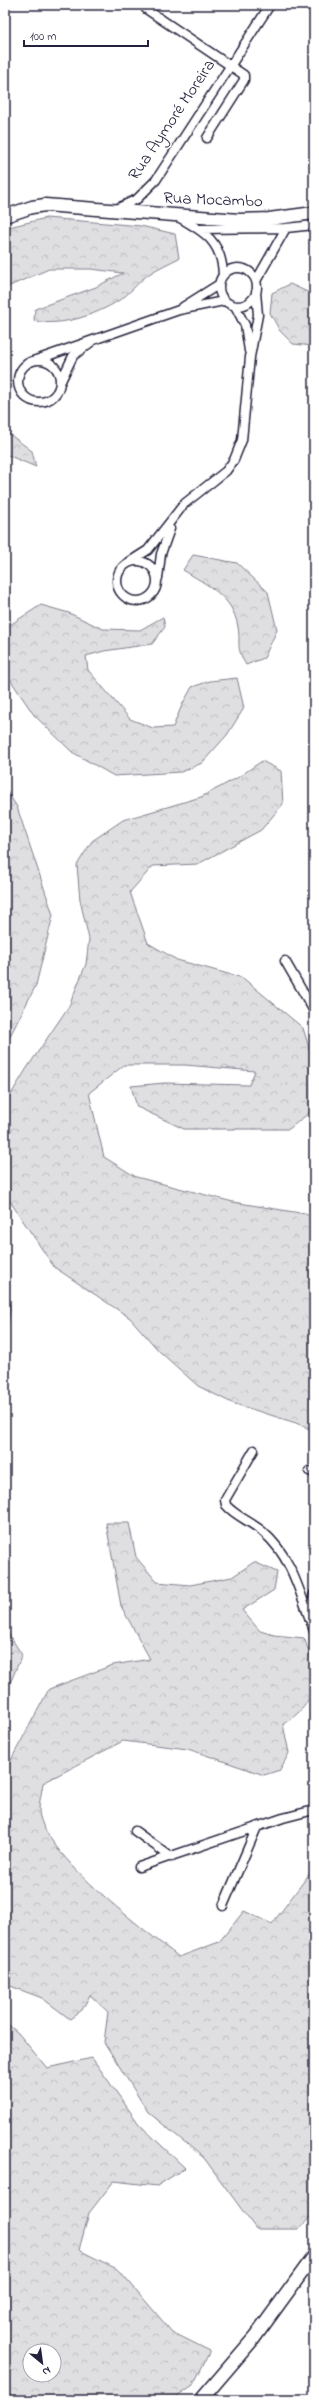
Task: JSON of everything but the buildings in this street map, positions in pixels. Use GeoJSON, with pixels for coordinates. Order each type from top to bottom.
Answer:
{"type":"FeatureCollection","features":[{"type":"Feature","properties":{"kind":"main road","name":"Rua Aymoré Moreira"},"geometry":{"type":"LineString","coordinates":[[5,216],[32,207],[45,205],[111,211]]}},
{"type":"Feature","properties":{"kind":"main road","name":"Rua Mocambo"},"geometry":{"type":"LineString","coordinates":[[111,211],[254,220],[314,213]]}},
{"type":"Feature","properties":{"kind":"main road"},"geometry":{"type":"LineString","coordinates":[[201,2400],[210,2392],[259,2331],[314,2256]]}},
{"type":"Feature","properties":{"kind":"street","name":"Rua Aymoré Moreira"},"geometry":{"type":"LineString","coordinates":[[111,211],[137,199],[156,180],[270,5]]}},
{"type":"Feature","properties":{"kind":"street"},"geometry":{"type":"LineString","coordinates":[[146,9],[231,64],[244,75],[244,80],[207,138]]}},
{"type":"Feature","properties":{"kind":"street"},"geometry":{"type":"LineString","coordinates":[[175,216],[200,229],[220,250],[223,275]]}},
{"type":"Feature","properties":{"kind":"street"},"geometry":{"type":"LineString","coordinates":[[200,229],[286,228],[314,225]]}},
{"type":"Feature","properties":{"kind":"street"},"geometry":{"type":"LineString","coordinates":[[174,519],[164,543],[155,592],[145,600],[132,602],[126,599],[121,595],[116,582],[118,575],[126,564],[148,550],[174,519],[184,504],[226,471],[234,460],[242,440],[250,357],[258,315],[256,281],[286,228]]}},
{"type":"Feature","properties":{"kind":"street"},"geometry":{"type":"LineString","coordinates":[[179,310],[218,285],[223,275],[232,269],[238,268],[249,272],[256,281]]}},
{"type":"Feature","properties":{"kind":"street"},"geometry":{"type":"LineString","coordinates":[[218,285],[224,301]]}},
{"type":"Feature","properties":{"kind":"street"},"geometry":{"type":"LineString","coordinates":[[91,341],[73,356],[54,396],[49,400],[42,402],[29,400],[20,389],[19,376],[22,369],[33,361],[63,349],[91,341],[179,310],[224,301],[234,306],[246,304],[256,292]]}},
{"type":"Feature","properties":{"kind":"street"},"geometry":{"type":"LineString","coordinates":[[234,306],[246,330],[250,357]]}},
{"type":"Feature","properties":{"kind":"street"},"geometry":{"type":"LineString","coordinates":[[33,361],[47,362],[53,365],[60,377],[60,384]]}},
{"type":"Feature","properties":{"kind":"street"},"geometry":{"type":"LineString","coordinates":[[126,564],[133,561],[147,563],[156,573],[157,579]]}},
{"type":"Feature","properties":{"kind":"street"},"geometry":{"type":"LineString","coordinates":[[285,961],[314,1011]]}},
{"type":"Feature","properties":{"kind":"street"},"geometry":{"type":"LineString","coordinates":[[254,1450],[225,1500],[226,1505],[260,1529],[279,1548],[292,1570],[314,1631]]}},
{"type":"Feature","properties":{"kind":"street"},"geometry":{"type":"LineString","coordinates":[[309,1617],[314,1594]]}},
{"type":"Feature","properties":{"kind":"street"},"geometry":{"type":"LineString","coordinates":[[139,1867],[257,1826],[314,1810]]}},
{"type":"Feature","properties":{"kind":"street"},"geometry":{"type":"LineString","coordinates":[[222,1906],[257,1826]]}},
{"type":"Feature","properties":{"kind":"street"},"geometry":{"type":"LineString","coordinates":[[135,1831],[171,1857]]}},
{"type":"Feature","properties":{"kind":"green space"},"geometry":{"type":"Polygon","coordinates":[[[46,218],[141,226],[175,234],[179,258],[149,274],[124,297],[93,314],[69,321],[34,321],[35,309],[96,287],[123,273],[91,269],[49,269],[5,288],[5,228],[46,218]]]}},
{"type":"Feature","properties":{"kind":"green space"},"geometry":{"type":"Polygon","coordinates":[[[290,284],[314,295],[314,346],[293,344],[280,331],[270,313],[272,293],[290,284]]]}},
{"type":"Feature","properties":{"kind":"green space"},"geometry":{"type":"Polygon","coordinates":[[[5,431],[32,451],[36,467],[5,454],[5,431]]]}},
{"type":"Feature","properties":{"kind":"green space"},"geometry":{"type":"Polygon","coordinates":[[[193,555],[237,563],[268,592],[277,630],[264,658],[246,665],[241,654],[238,627],[231,607],[218,592],[183,570],[193,555]]]}},
{"type":"Feature","properties":{"kind":"green space"},"geometry":{"type":"Polygon","coordinates":[[[41,605],[69,613],[103,629],[140,630],[163,617],[165,627],[152,644],[104,651],[86,656],[88,670],[130,719],[153,728],[173,727],[182,705],[192,687],[210,681],[237,678],[244,708],[227,735],[202,763],[181,772],[114,776],[72,752],[34,715],[5,672],[5,628],[41,605]]]}},
{"type":"Feature","properties":{"kind":"green space"},"geometry":{"type":"Polygon","coordinates":[[[262,761],[281,771],[283,804],[261,830],[198,864],[153,866],[130,892],[148,943],[177,960],[243,978],[303,1028],[314,1064],[314,1109],[289,1129],[184,1129],[137,1107],[131,1086],[164,1083],[249,1085],[255,1071],[185,1065],[124,1065],[89,1093],[104,1157],[136,1177],[233,1202],[306,1214],[314,1220],[314,1431],[296,1423],[232,1403],[198,1386],[159,1351],[130,1318],[54,1267],[5,1194],[5,1104],[27,1068],[69,1006],[86,964],[89,939],[80,900],[77,865],[92,841],[123,820],[201,797],[237,778],[262,761]]]}},
{"type":"Feature","properties":{"kind":"green space"},"geometry":{"type":"Polygon","coordinates":[[[5,788],[17,807],[53,915],[36,985],[5,1046],[5,788]]]}},
{"type":"Feature","properties":{"kind":"green space"},"geometry":{"type":"Polygon","coordinates":[[[5,1263],[10,1309],[5,1349],[5,1263]]]}},
{"type":"Feature","properties":{"kind":"green space"},"geometry":{"type":"Polygon","coordinates":[[[106,1523],[129,1523],[136,1557],[157,1582],[190,1585],[232,1577],[254,1562],[277,1572],[274,1590],[242,1610],[260,1631],[274,1635],[304,1638],[309,1651],[312,1664],[313,1687],[304,1707],[295,1716],[283,1724],[289,1753],[280,1770],[264,1775],[188,1749],[123,1741],[43,1783],[39,1809],[40,1817],[48,1834],[79,1873],[122,1912],[179,1957],[219,1942],[244,1911],[272,1924],[310,1873],[314,1875],[314,2213],[299,2229],[256,2229],[204,2158],[148,2112],[104,2042],[108,2012],[90,1995],[82,2010],[70,2019],[42,1998],[5,1984],[5,1771],[49,1689],[113,1665],[150,1659],[121,1606],[106,1523]]]}},
{"type":"Feature","properties":{"kind":"green space"},"geometry":{"type":"Polygon","coordinates":[[[5,1628],[22,1655],[5,1695],[5,1628]]]}},
{"type":"Feature","properties":{"kind":"green space"},"geometry":{"type":"Polygon","coordinates":[[[5,2022],[18,2033],[47,2068],[92,2058],[139,2124],[185,2168],[157,2186],[114,2181],[89,2213],[79,2250],[119,2270],[172,2332],[210,2351],[193,2385],[171,2400],[19,2400],[5,2391],[5,2022]]]}}]}
